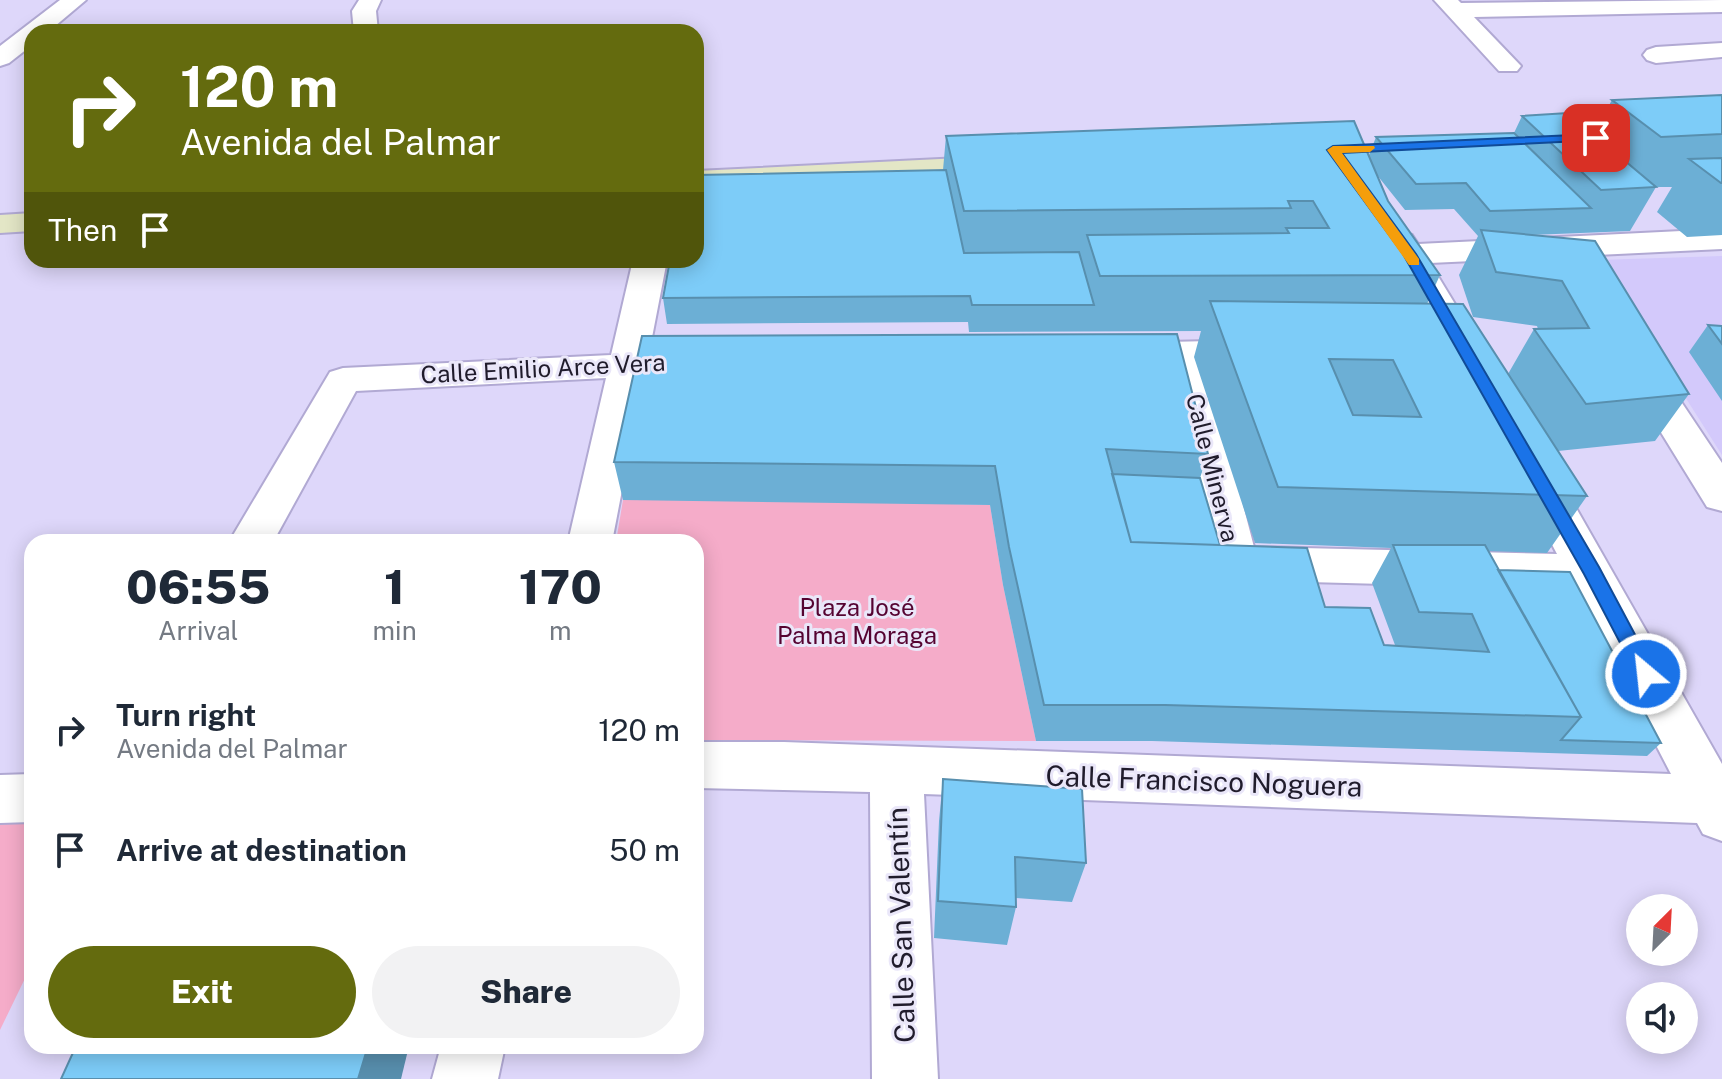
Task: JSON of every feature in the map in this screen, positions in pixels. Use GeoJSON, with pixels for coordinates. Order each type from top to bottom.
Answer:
{"type":"FeatureCollection","features":[{"type":"Feature","properties":{"kind":"main road"},"geometry":{"type":"LineString","coordinates":[[704,180],[1035,163]]}},
{"type":"Feature","properties":{"kind":"main road"},"geometry":{"type":"LineString","coordinates":[[0,224],[24,222]]}},
{"type":"Feature","properties":{"kind":"street"},"geometry":{"type":"LineString","coordinates":[[44,24],[75,0]]}},
{"type":"Feature","properties":{"kind":"street"},"geometry":{"type":"LineString","coordinates":[[365,24],[364,11],[370,0]]}},
{"type":"Feature","properties":{"kind":"street"},"geometry":{"type":"LineString","coordinates":[[1450,5],[1721,3]]}},
{"type":"Feature","properties":{"kind":"street"},"geometry":{"type":"LineString","coordinates":[[1450,5],[1508,66]]}},
{"type":"Feature","properties":{"kind":"street"},"geometry":{"type":"LineString","coordinates":[[0,58],[24,39]]}},
{"type":"Feature","properties":{"kind":"street"},"geometry":{"type":"LineString","coordinates":[[1656,55],[1722,50]]}},
{"type":"Feature","properties":{"kind":"street"},"geometry":{"type":"LineString","coordinates":[[1375,208],[1409,254],[1485,384]]}},
{"type":"Feature","properties":{"kind":"street"},"geometry":{"type":"LineString","coordinates":[[1409,254],[1722,239]]}},
{"type":"Feature","properties":{"kind":"street"},"geometry":{"type":"LineString","coordinates":[[1562,247],[1587,286]]}},
{"type":"Feature","properties":{"kind":"street"},"geometry":{"type":"LineString","coordinates":[[592,534],[648,268]]}},
{"type":"Feature","properties":{"kind":"street"},"geometry":{"type":"LineString","coordinates":[[1621,338],[1722,496]]}},
{"type":"Feature","properties":{"kind":"street"},"geometry":{"type":"LineString","coordinates":[[1422,348],[1463,347]]}},
{"type":"Feature","properties":{"kind":"street"},"geometry":{"type":"LineString","coordinates":[[1089,354],[1292,350]]}},
{"type":"Feature","properties":{"kind":"street","name":"Calle Minerva"},"geometry":{"type":"LineString","coordinates":[[1185,352],[1236,563],[1592,572]]}},
{"type":"Feature","properties":{"kind":"street","name":"Calle Emilio Arce Vera"},"geometry":{"type":"LineString","coordinates":[[256,534],[343,380],[626,364],[738,362]]}},
{"type":"Feature","properties":{"kind":"street"},"geometry":{"type":"LineString","coordinates":[[1521,447],[1719,805]]}},
{"type":"Feature","properties":{"kind":"street","name":"Calle Francisco Noguera"},"geometry":{"type":"LineString","coordinates":[[704,765],[896,770],[1719,805]]}},
{"type":"Feature","properties":{"kind":"street","name":"Calle San Valentín"},"geometry":{"type":"LineString","coordinates":[[896,770],[905,1079]]}},
{"type":"Feature","properties":{"kind":"street"},"geometry":{"type":"LineString","coordinates":[[0,799],[24,798]]}},
{"type":"Feature","properties":{"kind":"street"},"geometry":{"type":"LineString","coordinates":[[465,1079],[471,1054]]}},
{"type":"Feature","properties":{"kind":"shaded area"},"geometry":{"type":"Polygon","coordinates":[[[1722,256],[1722,455],[1598,260],[1722,256]]]}},
{"type":"Feature","properties":{"kind":"green space","name":"Plaza José Palma Moraga"},"geometry":{"type":"Polygon","coordinates":[[[747,499],[990,505],[1003,585],[1036,741],[704,740],[704,534],[617,534],[623,500],[747,499]]]}},
{"type":"Feature","properties":{"kind":"green space"},"geometry":{"type":"Polygon","coordinates":[[[24,798],[24,980],[0,1030],[0,799],[24,798]]]}},
{"type":"Feature","properties":{"kind":"building"},"geometry":{"type":"Polygon","coordinates":[[[1722,95],[1722,134],[1661,137],[1612,100],[1722,95]]]}},
{"type":"Feature","properties":{"kind":"building"},"geometry":{"type":"Polygon","coordinates":[[[1568,113],[1656,187],[1601,190],[1522,116],[1568,113]]]}},
{"type":"Feature","properties":{"kind":"building"},"geometry":{"type":"Polygon","coordinates":[[[1354,121],[1388,201],[1440,275],[1100,276],[1087,235],[1289,233],[1286,228],[1329,228],[1313,201],[1288,201],[1291,208],[964,211],[946,136],[1354,121]]]}},
{"type":"Feature","properties":{"kind":"building"},"geometry":{"type":"Polygon","coordinates":[[[1514,133],[1591,208],[1490,211],[1466,183],[1416,184],[1376,137],[1514,133]]]}},
{"type":"Feature","properties":{"kind":"building"},"geometry":{"type":"Polygon","coordinates":[[[1722,158],[1722,183],[1689,159],[1722,158]]]}},
{"type":"Feature","properties":{"kind":"building"},"geometry":{"type":"Polygon","coordinates":[[[946,170],[964,253],[1079,252],[1094,305],[972,305],[970,296],[663,298],[669,268],[704,268],[704,175],[946,170]]]}},
{"type":"Feature","properties":{"kind":"building"},"geometry":{"type":"Polygon","coordinates":[[[1481,230],[1595,241],[1689,394],[1586,404],[1534,329],[1589,328],[1562,281],[1496,272],[1481,230]]]}},
{"type":"Feature","properties":{"kind":"building"},"geometry":{"type":"Polygon","coordinates":[[[1210,301],[1463,304],[1587,496],[1278,487],[1210,301]],[[1329,359],[1353,415],[1421,417],[1393,360],[1329,359]]]}},
{"type":"Feature","properties":{"kind":"building"},"geometry":{"type":"Polygon","coordinates":[[[1708,325],[1722,326],[1722,344],[1708,325]]]}},
{"type":"Feature","properties":{"kind":"building"},"geometry":{"type":"Polygon","coordinates":[[[1177,334],[1208,454],[1106,449],[1131,542],[1307,548],[1325,607],[1370,608],[1384,645],[1489,652],[1472,614],[1419,612],[1393,545],[1485,545],[1581,717],[1165,705],[1044,705],[1009,547],[995,466],[614,462],[642,336],[1177,334]]]}},
{"type":"Feature","properties":{"kind":"building"},"geometry":{"type":"Polygon","coordinates":[[[1112,474],[1200,478],[1220,545],[1131,542],[1112,474]]]}},
{"type":"Feature","properties":{"kind":"building"},"geometry":{"type":"Polygon","coordinates":[[[1498,570],[1570,572],[1661,743],[1561,740],[1581,717],[1498,570]]]}},
{"type":"Feature","properties":{"kind":"building"},"geometry":{"type":"Polygon","coordinates":[[[943,779],[1082,789],[1086,863],[1015,857],[1016,907],[938,901],[943,779]]]}},
{"type":"Feature","properties":{"kind":"building"},"geometry":{"type":"Polygon","coordinates":[[[72,1054],[366,1054],[358,1079],[61,1079],[72,1054]]]}},
{"type":"Feature","properties":{"kind":"slow traffic"},"geometry":{"type":"LineString","coordinates":[[1370,148],[1333,150],[1414,262]]}},
{"type":"Feature","properties":{"kind":"route"},"geometry":{"type":"LineString","coordinates":[[1596,138],[1333,150],[1409,254],[1592,572],[1646,674]]}}]}
